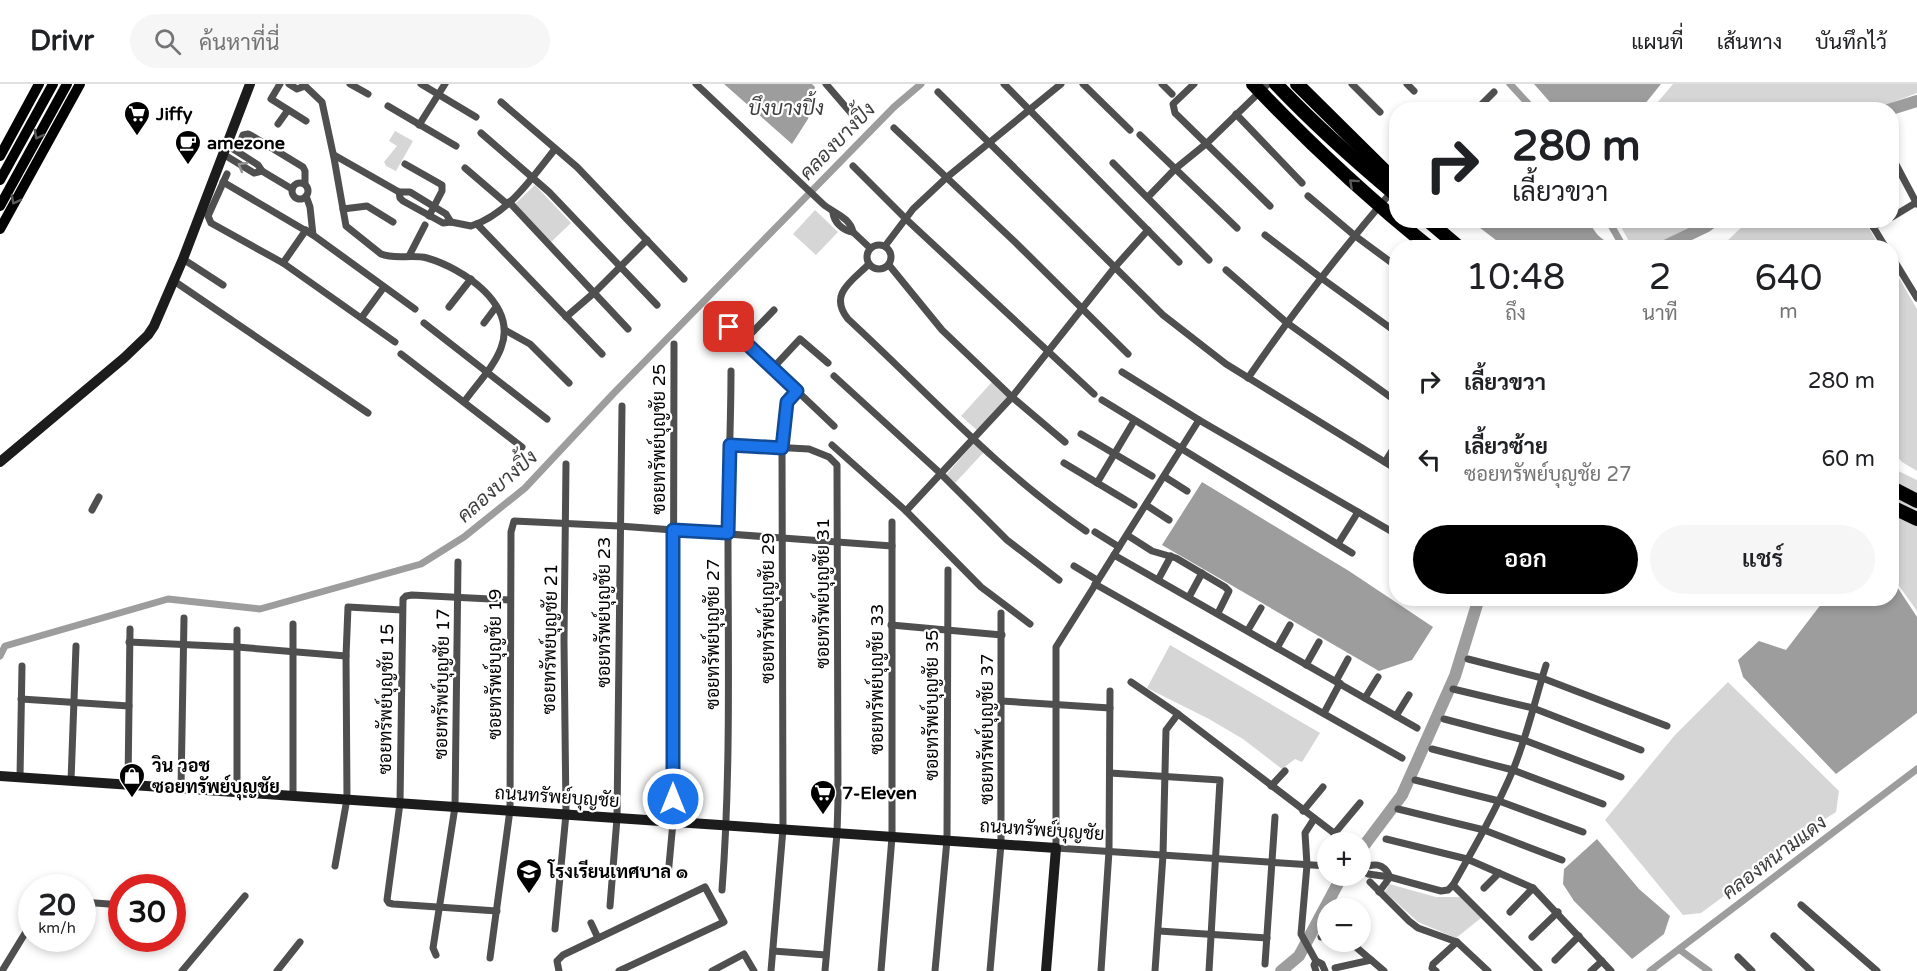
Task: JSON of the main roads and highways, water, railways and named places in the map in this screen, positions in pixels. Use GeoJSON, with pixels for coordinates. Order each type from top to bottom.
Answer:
{"type":"FeatureCollection","features":[{"type":"Feature","properties":{"kind":"highway"},"geometry":{"type":"LineString","coordinates":[[1253,84],[1336,167],[1389,214]]}},
{"type":"Feature","properties":{"kind":"highway"},"geometry":{"type":"LineString","coordinates":[[1276,84],[1302,112],[1389,189]]}},
{"type":"Feature","properties":{"kind":"highway"},"geometry":{"type":"LineString","coordinates":[[1298,84],[1389,175]]}},
{"type":"Feature","properties":{"kind":"highway"},"geometry":{"type":"LineString","coordinates":[[1406,228],[1420,240]]}},
{"type":"Feature","properties":{"kind":"highway"},"geometry":{"type":"LineString","coordinates":[[1436,228],[1449,239]]}},
{"type":"Feature","properties":{"kind":"highway"},"geometry":{"type":"LineString","coordinates":[[1440,228],[1449,239]]}},
{"type":"Feature","properties":{"kind":"highway"},"geometry":{"type":"LineString","coordinates":[[1899,492],[1917,501]]}},
{"type":"Feature","properties":{"kind":"highway"},"geometry":{"type":"LineString","coordinates":[[1899,510],[1917,519]]}},
{"type":"Feature","properties":{"kind":"main road"},"geometry":{"type":"LineString","coordinates":[[0,156],[39,84]]}},
{"type":"Feature","properties":{"kind":"main road"},"geometry":{"type":"LineString","coordinates":[[0,180],[53,84]]}},
{"type":"Feature","properties":{"kind":"main road"},"geometry":{"type":"LineString","coordinates":[[0,206],[67,84]]}},
{"type":"Feature","properties":{"kind":"main road"},"geometry":{"type":"LineString","coordinates":[[0,229],[80,84]]}},
{"type":"Feature","properties":{"kind":"main road"},"geometry":{"type":"LineString","coordinates":[[0,169],[5,177],[12,180],[21,179],[30,172]]}},
{"type":"Feature","properties":{"kind":"water","name":"บึงบางปิ้ง"},"geometry":{"type":"Polygon","coordinates":[[[724,84],[812,84],[815,87],[808,119],[792,144],[724,84]]]}},
{"type":"Feature","properties":{"kind":"water"},"geometry":{"type":"Polygon","coordinates":[[[1534,84],[1661,84],[1646,102],[1550,102],[1534,84]]]}},
{"type":"Feature","properties":{"kind":"water"},"geometry":{"type":"Polygon","coordinates":[[[1480,228],[1593,228],[1604,240],[1496,240],[1480,228]]]}},
{"type":"Feature","properties":{"kind":"water"},"geometry":{"type":"Polygon","coordinates":[[[1202,482],[1349,571],[1389,598],[1389,606],[1402,606],[1433,627],[1412,660],[1379,671],[1162,545],[1202,482]]]}},
{"type":"Feature","properties":{"kind":"water"},"geometry":{"type":"Polygon","coordinates":[[[1899,590],[1917,617],[1917,713],[1836,774],[1743,677],[1738,660],[1759,641],[1786,650],[1820,606],[1899,606],[1899,590]]]}},
{"type":"Feature","properties":{"kind":"water"},"geometry":{"type":"Polygon","coordinates":[[[1597,839],[1639,889],[1670,916],[1664,934],[1632,959],[1574,901],[1563,884],[1564,869],[1597,839]]]}},
{"type":"Feature","properties":{"kind":"waterway","name":"คลองบางปิ้ง"},"geometry":{"type":"LineString","coordinates":[[0,656],[5,646],[168,599],[260,609],[421,564],[464,537],[525,488],[613,394],[894,107],[921,84]]}},
{"type":"Feature","properties":{"kind":"waterway"},"geometry":{"type":"LineString","coordinates":[[1510,84],[1527,102]]}},
{"type":"Feature","properties":{"kind":"waterway"},"geometry":{"type":"LineString","coordinates":[[1899,107],[1917,101]]}},
{"type":"Feature","properties":{"kind":"waterway"},"geometry":{"type":"LineString","coordinates":[[1613,228],[1619,240]]}},
{"type":"Feature","properties":{"kind":"waterway"},"geometry":{"type":"LineString","coordinates":[[1678,240],[1703,228]]}},
{"type":"Feature","properties":{"kind":"waterway"},"geometry":{"type":"LineString","coordinates":[[1371,836],[1402,795],[1455,676],[1477,606]]}},
{"type":"Feature","properties":{"kind":"waterway","name":"คลองหนามแดง"},"geometry":{"type":"LineString","coordinates":[[1650,971],[1917,769]]}},
{"type":"Feature","properties":{"kind":"waterway"},"geometry":{"type":"LineString","coordinates":[[1281,971],[1299,956],[1337,886]]}},
{"type":"Feature","properties":{"kind":"waterway"},"geometry":{"type":"LineString","coordinates":[[1680,950],[1709,971]]}},
{"type":"Feature","properties":{"kind":"place","name":"Jiffy"},"geometry":{"type":"Point","coordinates":[137,137]}},
{"type":"Feature","properties":{"kind":"place","name":"amezone"},"geometry":{"type":"Point","coordinates":[188,166]}},
{"type":"Feature","properties":{"kind":"place","name":"วิน วอช ซอยทรัพย์บุญชัย"},"geometry":{"type":"Point","coordinates":[132,799]}},
{"type":"Feature","properties":{"kind":"place","name":"7-Eleven"},"geometry":{"type":"Point","coordinates":[823,816]}},
{"type":"Feature","properties":{"kind":"place","name":"โรงเรียนเทศบาล ๑"},"geometry":{"type":"Point","coordinates":[529,895]}}]}
